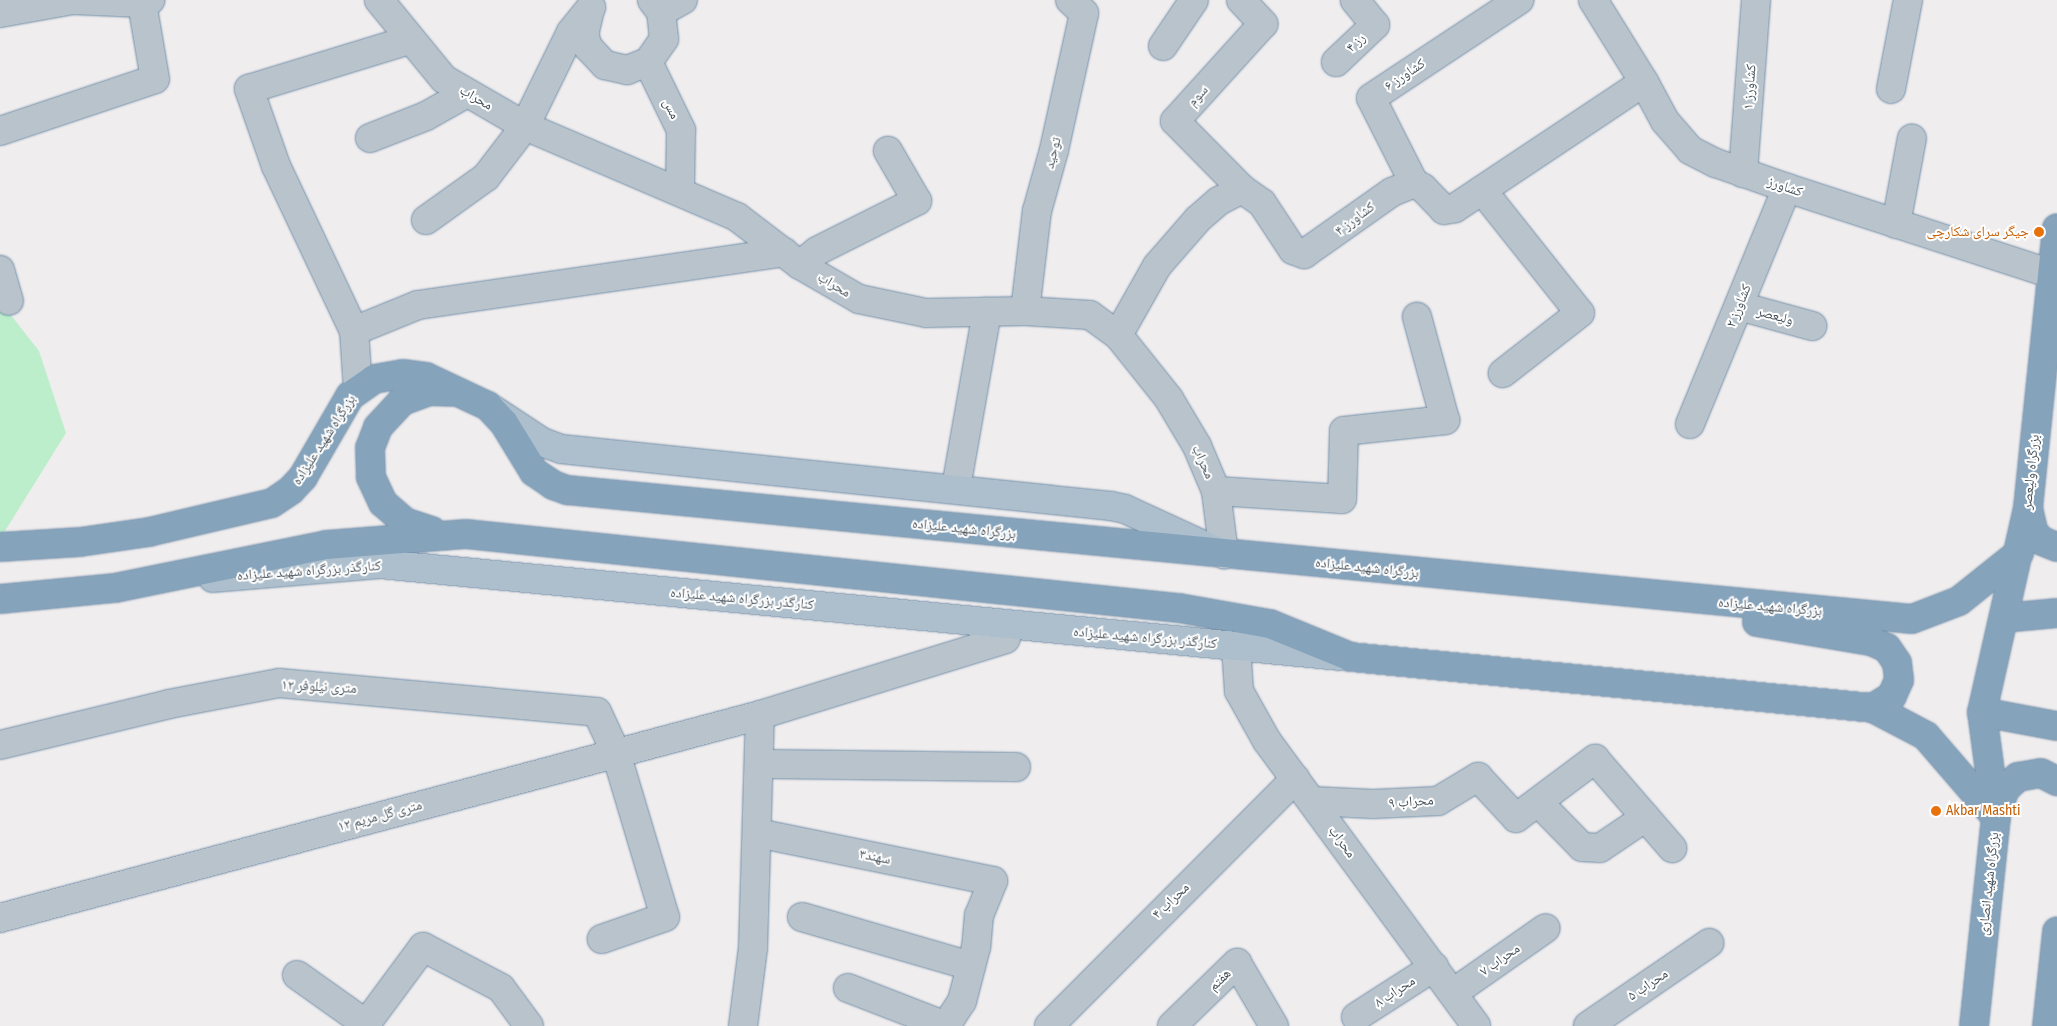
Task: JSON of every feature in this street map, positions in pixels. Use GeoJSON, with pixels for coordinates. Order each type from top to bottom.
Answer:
{"type":"FeatureCollection","features":[{"type":"Feature","properties":{"kind":"highway","name":"بزرگراه ولیعصر"},"geometry":{"type":"LineString","coordinates":[[1982,712],[2028,508],[2057,229]]}},
{"type":"Feature","properties":{"kind":"highway","name":"بزرگراه شهید علیزاده"},"geometry":{"type":"LineString","coordinates":[[0,547],[80,542],[149,532],[272,503],[291,490],[302,477],[343,405],[358,389],[374,379],[403,374],[426,377],[473,398],[504,423],[534,472],[553,485],[568,490],[1717,602],[1912,619],[1958,600],[2019,553]]}},
{"type":"Feature","properties":{"kind":"highway"},"geometry":{"type":"LineString","coordinates":[[473,398],[429,391],[397,405],[375,432],[369,466],[380,499],[400,519],[421,529],[1209,612],[1293,631],[1351,657],[1873,708],[1926,736],[1996,817]]}},
{"type":"Feature","properties":{"kind":"highway"},"geometry":{"type":"LineString","coordinates":[[2028,508],[2034,533],[2042,541],[2057,547]]}},
{"type":"Feature","properties":{"kind":"highway"},"geometry":{"type":"LineString","coordinates":[[1,599],[132,586],[317,546],[377,538],[466,534]]}},
{"type":"Feature","properties":{"kind":"highway"},"geometry":{"type":"LineString","coordinates":[[1717,602],[1752,621],[1871,641],[1887,648],[1897,662],[1899,680],[1892,696],[1873,708]]}},
{"type":"Feature","properties":{"kind":"highway"},"geometry":{"type":"LineString","coordinates":[[2004,618],[2057,613]]}},
{"type":"Feature","properties":{"kind":"highway"},"geometry":{"type":"LineString","coordinates":[[1982,712],[2057,726]]}},
{"type":"Feature","properties":{"kind":"highway","name":"بزرگراه شهید انصاری"},"geometry":{"type":"LineString","coordinates":[[1974,1026],[1996,817],[1982,712]]}},
{"type":"Feature","properties":{"kind":"highway"},"geometry":{"type":"LineString","coordinates":[[1996,817],[2005,789],[2018,777],[2041,773],[2057,781]]}},
{"type":"Feature","properties":{"kind":"highway"},"geometry":{"type":"LineString","coordinates":[[2047,1026],[2057,932]]}},
{"type":"Feature","properties":{"kind":"main road"},"geometry":{"type":"LineString","coordinates":[[473,398],[542,442],[561,449],[1111,506],[1125,509],[1224,554]]}},
{"type":"Feature","properties":{"kind":"main road","name":"کنارگذر بزرگراه شهید علیزاده"},"geometry":{"type":"LineString","coordinates":[[132,586],[380,564],[1351,657]]}},
{"type":"Feature","properties":{"kind":"street"},"geometry":{"type":"LineString","coordinates":[[0,13],[73,0],[146,2],[155,79],[0,131]]}},
{"type":"Feature","properties":{"kind":"street","name":"توحید"},"geometry":{"type":"LineString","coordinates":[[1025,311],[1037,211],[1054,150],[1084,13],[1070,0]]}},
{"type":"Feature","properties":{"kind":"street"},"geometry":{"type":"LineString","coordinates":[[1163,46],[1194,0]]}},
{"type":"Feature","properties":{"kind":"street","name":"سوم"},"geometry":{"type":"LineString","coordinates":[[1241,0],[1263,24],[1175,121],[1242,189]]}},
{"type":"Feature","properties":{"kind":"street","name":"رز ۴"},"geometry":{"type":"LineString","coordinates":[[1336,62],[1375,25],[1355,0]]}},
{"type":"Feature","properties":{"kind":"street","name":"کشاورز ۶"},"geometry":{"type":"LineString","coordinates":[[1414,183],[1371,98],[1519,0]]}},
{"type":"Feature","properties":{"kind":"street","name":"کشاورز"},"geometry":{"type":"LineString","coordinates":[[1593,0],[1644,82],[1665,121],[1690,150],[1743,173],[2052,274]]}},
{"type":"Feature","properties":{"kind":"street","name":"کشاورز ۱"},"geometry":{"type":"LineString","coordinates":[[1743,173],[1756,0]]}},
{"type":"Feature","properties":{"kind":"street"},"geometry":{"type":"LineString","coordinates":[[1891,89],[1908,0]]}},
{"type":"Feature","properties":{"kind":"street","name":"محراب"},"geometry":{"type":"LineString","coordinates":[[382,1],[409,40],[444,79],[525,126],[680,190],[736,217],[792,258],[859,299],[926,313],[1025,311],[1090,315],[1118,335],[1169,399],[1197,446],[1216,491],[1224,554]]}},
{"type":"Feature","properties":{"kind":"street"},"geometry":{"type":"LineString","coordinates":[[594,3],[584,34],[588,47],[596,58],[605,65],[627,70],[648,62],[664,39],[665,4]]}},
{"type":"Feature","properties":{"kind":"street"},"geometry":{"type":"LineString","coordinates":[[426,220],[486,177],[525,126],[571,32],[594,3]]}},
{"type":"Feature","properties":{"kind":"street"},"geometry":{"type":"LineString","coordinates":[[358,389],[354,331],[276,166],[249,89],[409,40]]}},
{"type":"Feature","properties":{"kind":"street","name":"مس"},"geometry":{"type":"LineString","coordinates":[[648,62],[681,130],[680,190]]}},
{"type":"Feature","properties":{"kind":"street"},"geometry":{"type":"LineString","coordinates":[[1414,183],[1423,188],[1444,210],[1455,208],[1644,82]]}},
{"type":"Feature","properties":{"kind":"street"},"geometry":{"type":"LineString","coordinates":[[370,138],[426,116],[467,93]]}},
{"type":"Feature","properties":{"kind":"street"},"geometry":{"type":"LineString","coordinates":[[1896,224],[1912,138]]}},
{"type":"Feature","properties":{"kind":"street"},"geometry":{"type":"LineString","coordinates":[[354,331],[418,305],[792,258],[817,251],[917,201],[888,151]]}},
{"type":"Feature","properties":{"kind":"street","name":"کشاورز ۴"},"geometry":{"type":"LineString","coordinates":[[1242,189],[1262,203],[1293,250],[1304,254],[1392,192],[1414,183]]}},
{"type":"Feature","properties":{"kind":"street","name":"کشاورز ۲"},"geometry":{"type":"LineString","coordinates":[[1690,424],[1787,188]]}},
{"type":"Feature","properties":{"kind":"street"},"geometry":{"type":"LineString","coordinates":[[1118,335],[1157,266],[1198,219],[1220,201],[1242,189]]}},
{"type":"Feature","properties":{"kind":"street"},"geometry":{"type":"LineString","coordinates":[[1482,190],[1580,313],[1504,373]]}},
{"type":"Feature","properties":{"kind":"street"},"geometry":{"type":"LineString","coordinates":[[0,270],[8,301]]}},
{"type":"Feature","properties":{"kind":"street","name":"ولیعصر"},"geometry":{"type":"LineString","coordinates":[[1739,306],[1812,326]]}},
{"type":"Feature","properties":{"kind":"street"},"geometry":{"type":"LineString","coordinates":[[957,482],[987,312]]}},
{"type":"Feature","properties":{"kind":"street"},"geometry":{"type":"LineString","coordinates":[[1216,491],[1342,499],[1344,431],[1445,420],[1417,317]]}},
{"type":"Feature","properties":{"kind":"street","name":"۱۲ متری گل مریم"},"geometry":{"type":"LineString","coordinates":[[0,918],[760,715],[1005,639],[1011,625]]}},
{"type":"Feature","properties":{"kind":"street","name":"محراب"},"geometry":{"type":"LineString","coordinates":[[1236,646],[1239,691],[1267,741],[1476,1026]]}},
{"type":"Feature","properties":{"kind":"street","name":"۱۲ متری نیلوفر"},"geometry":{"type":"LineString","coordinates":[[0,746],[169,704],[279,683],[597,712],[616,753]]}},
{"type":"Feature","properties":{"kind":"street"},"geometry":{"type":"LineString","coordinates":[[743,1026],[753,948],[760,715]]}},
{"type":"Feature","properties":{"kind":"street"},"geometry":{"type":"LineString","coordinates":[[602,939],[665,917],[616,753]]}},
{"type":"Feature","properties":{"kind":"street"},"geometry":{"type":"LineString","coordinates":[[1646,818],[1600,848],[1582,847],[1538,802],[1595,759],[1672,848]]}},
{"type":"Feature","properties":{"kind":"street"},"geometry":{"type":"LineString","coordinates":[[759,764],[1016,767]]}},
{"type":"Feature","properties":{"kind":"street","name":"محراب ۹"},"geometry":{"type":"LineString","coordinates":[[1312,801],[1373,804],[1438,801],[1478,777],[1516,818],[1538,802]]}},
{"type":"Feature","properties":{"kind":"street","name":"محراب ۴"},"geometry":{"type":"LineString","coordinates":[[1049,1026],[1144,927],[1295,779]]}},
{"type":"Feature","properties":{"kind":"street","name":"سهند۳"},"geometry":{"type":"LineString","coordinates":[[757,834],[993,881],[979,915],[971,966]]}},
{"type":"Feature","properties":{"kind":"street"},"geometry":{"type":"LineString","coordinates":[[802,917],[971,966],[962,1001],[946,1026],[848,988]]}},
{"type":"Feature","properties":{"kind":"street","name":"محراب ۷"},"geometry":{"type":"LineString","coordinates":[[1453,993],[1546,928]]}},
{"type":"Feature","properties":{"kind":"street","name":"محراب ۵"},"geometry":{"type":"LineString","coordinates":[[1588,1026],[1709,943]]}},
{"type":"Feature","properties":{"kind":"street"},"geometry":{"type":"LineString","coordinates":[[297,975],[366,1024],[423,947],[501,988],[529,1026]]}},
{"type":"Feature","properties":{"kind":"street","name":"هفتم"},"geometry":{"type":"LineString","coordinates":[[1172,1026],[1237,964],[1274,1026]]}},
{"type":"Feature","properties":{"kind":"street","name":"محراب ۸"},"geometry":{"type":"LineString","coordinates":[[1356,1017],[1434,967]]}},
{"type":"Feature","properties":{"kind":"green space"},"geometry":{"type":"Polygon","coordinates":[[[0,301],[39,351],[66,433],[0,539],[0,301]]]}},
{"type":"Feature","properties":{"kind":"place","name":"جیگر سرای شکارچی"},"geometry":{"type":"Point","coordinates":[2039,232]}},
{"type":"Feature","properties":{"kind":"place","name":"Akbar Mashti"},"geometry":{"type":"Point","coordinates":[1936,811]}}]}
